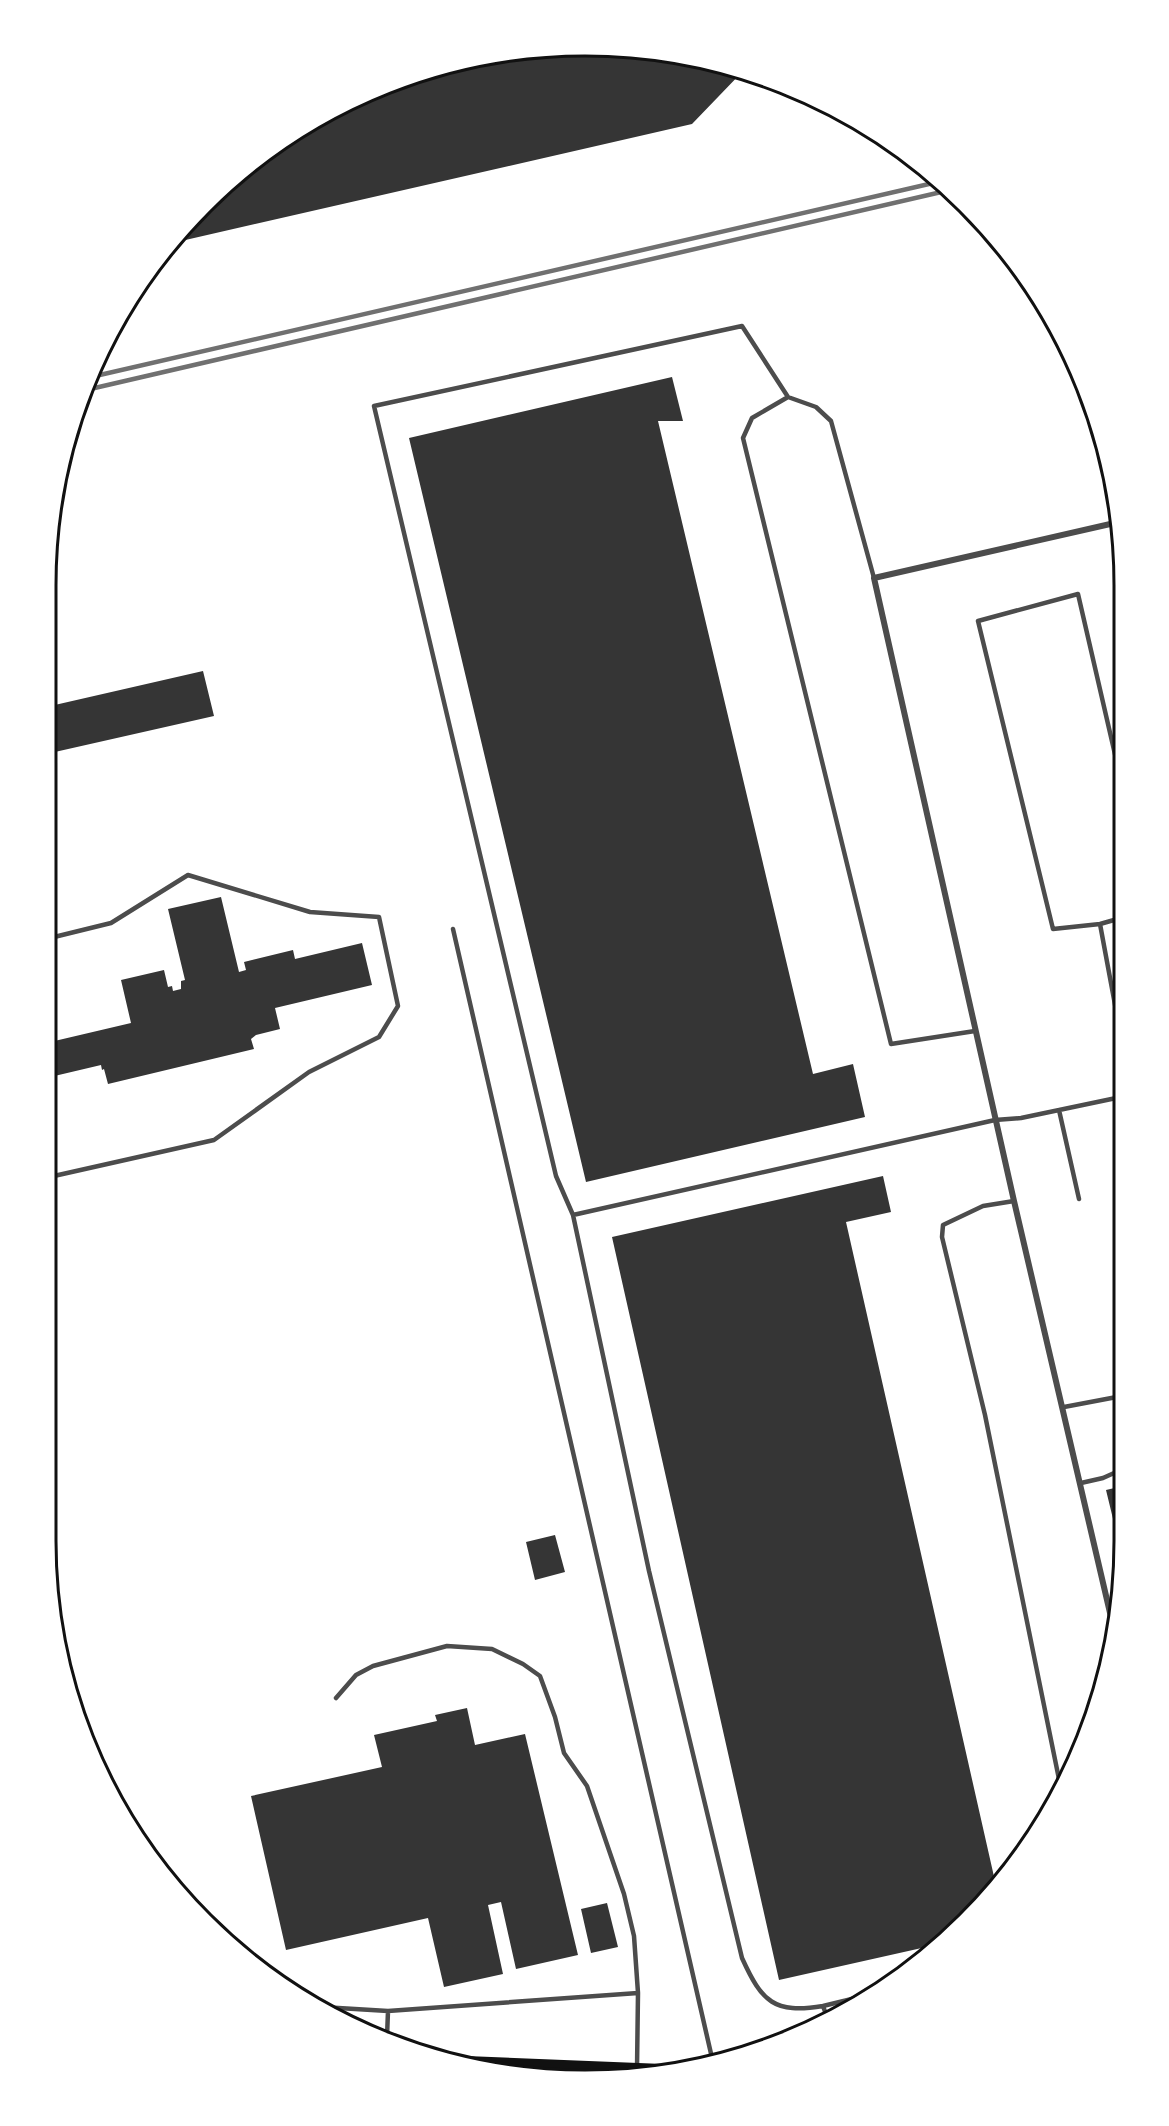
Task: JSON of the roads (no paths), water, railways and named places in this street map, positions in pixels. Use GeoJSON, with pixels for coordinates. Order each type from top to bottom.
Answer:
{"type":"FeatureCollection","features":[{"type":"Feature","properties":{"kind":"main road"},"geometry":{"type":"LineString","coordinates":[[535,2068],[555,2069]]}},
{"type":"Feature","properties":{"kind":"street"},"geometry":{"type":"LineString","coordinates":[[1109,1609],[1064,1407],[995,1120],[874,578],[1110,524]]}},
{"type":"Feature","properties":{"kind":"lane"},"geometry":{"type":"LineString","coordinates":[[850,1999],[799,2010],[780,2007],[762,1994],[742,1958],[649,1570],[573,1215],[556,1176],[374,406],[742,326],[788,397],[816,406],[831,421],[874,578]]}},
{"type":"Feature","properties":{"kind":"lane"},"geometry":{"type":"LineString","coordinates":[[788,397],[752,418],[743,438],[891,1044],[975,1031]]}},
{"type":"Feature","properties":{"kind":"lane"},"geometry":{"type":"LineString","coordinates":[[1114,750],[1078,594],[978,621],[1053,929],[1100,924],[1114,920]]}},
{"type":"Feature","properties":{"kind":"lane"},"geometry":{"type":"LineString","coordinates":[[56,937],[111,923],[188,875],[310,912],[379,917],[398,1006],[379,1037],[309,1072],[214,1140],[56,1176]]}},
{"type":"Feature","properties":{"kind":"lane"},"geometry":{"type":"LineString","coordinates":[[1100,924],[1114,999]]}},
{"type":"Feature","properties":{"kind":"lane"},"geometry":{"type":"LineString","coordinates":[[453,929],[711,2054]]}},
{"type":"Feature","properties":{"kind":"lane"},"geometry":{"type":"LineString","coordinates":[[573,1215],[995,1120],[1114,1098]]}},
{"type":"Feature","properties":{"kind":"lane"},"geometry":{"type":"LineString","coordinates":[[1059,1110],[1079,1199]]}},
{"type":"Feature","properties":{"kind":"lane"},"geometry":{"type":"LineString","coordinates":[[1014,1201],[983,1206],[943,1225],[942,1237],[985,1415],[1001,1506],[1058,1776]]}},
{"type":"Feature","properties":{"kind":"lane"},"geometry":{"type":"LineString","coordinates":[[1064,1407],[1114,1398]]}},
{"type":"Feature","properties":{"kind":"lane"},"geometry":{"type":"LineString","coordinates":[[1081,1483],[1114,1473]]}},
{"type":"Feature","properties":{"kind":"lane"},"geometry":{"type":"LineString","coordinates":[[336,1698],[356,1676],[374,1666],[447,1646],[492,1649],[523,1664],[540,1677],[555,1717],[564,1753],[587,1786],[624,1894],[634,1936],[638,1993],[637,2067]]}},
{"type":"Feature","properties":{"kind":"lane"},"geometry":{"type":"LineString","coordinates":[[335,2008],[388,2011],[638,1993]]}},
{"type":"Feature","properties":{"kind":"lane"},"geometry":{"type":"LineString","coordinates":[[823,2006],[826,2012]]}},
{"type":"Feature","properties":{"kind":"lane"},"geometry":{"type":"LineString","coordinates":[[387,2032],[388,2011]]}},
{"type":"Feature","properties":{"kind":"railway"},"geometry":{"type":"LineString","coordinates":[[99,375],[929,184]]}},
{"type":"Feature","properties":{"kind":"railway"},"geometry":{"type":"LineString","coordinates":[[94,388],[939,192]]}}]}
